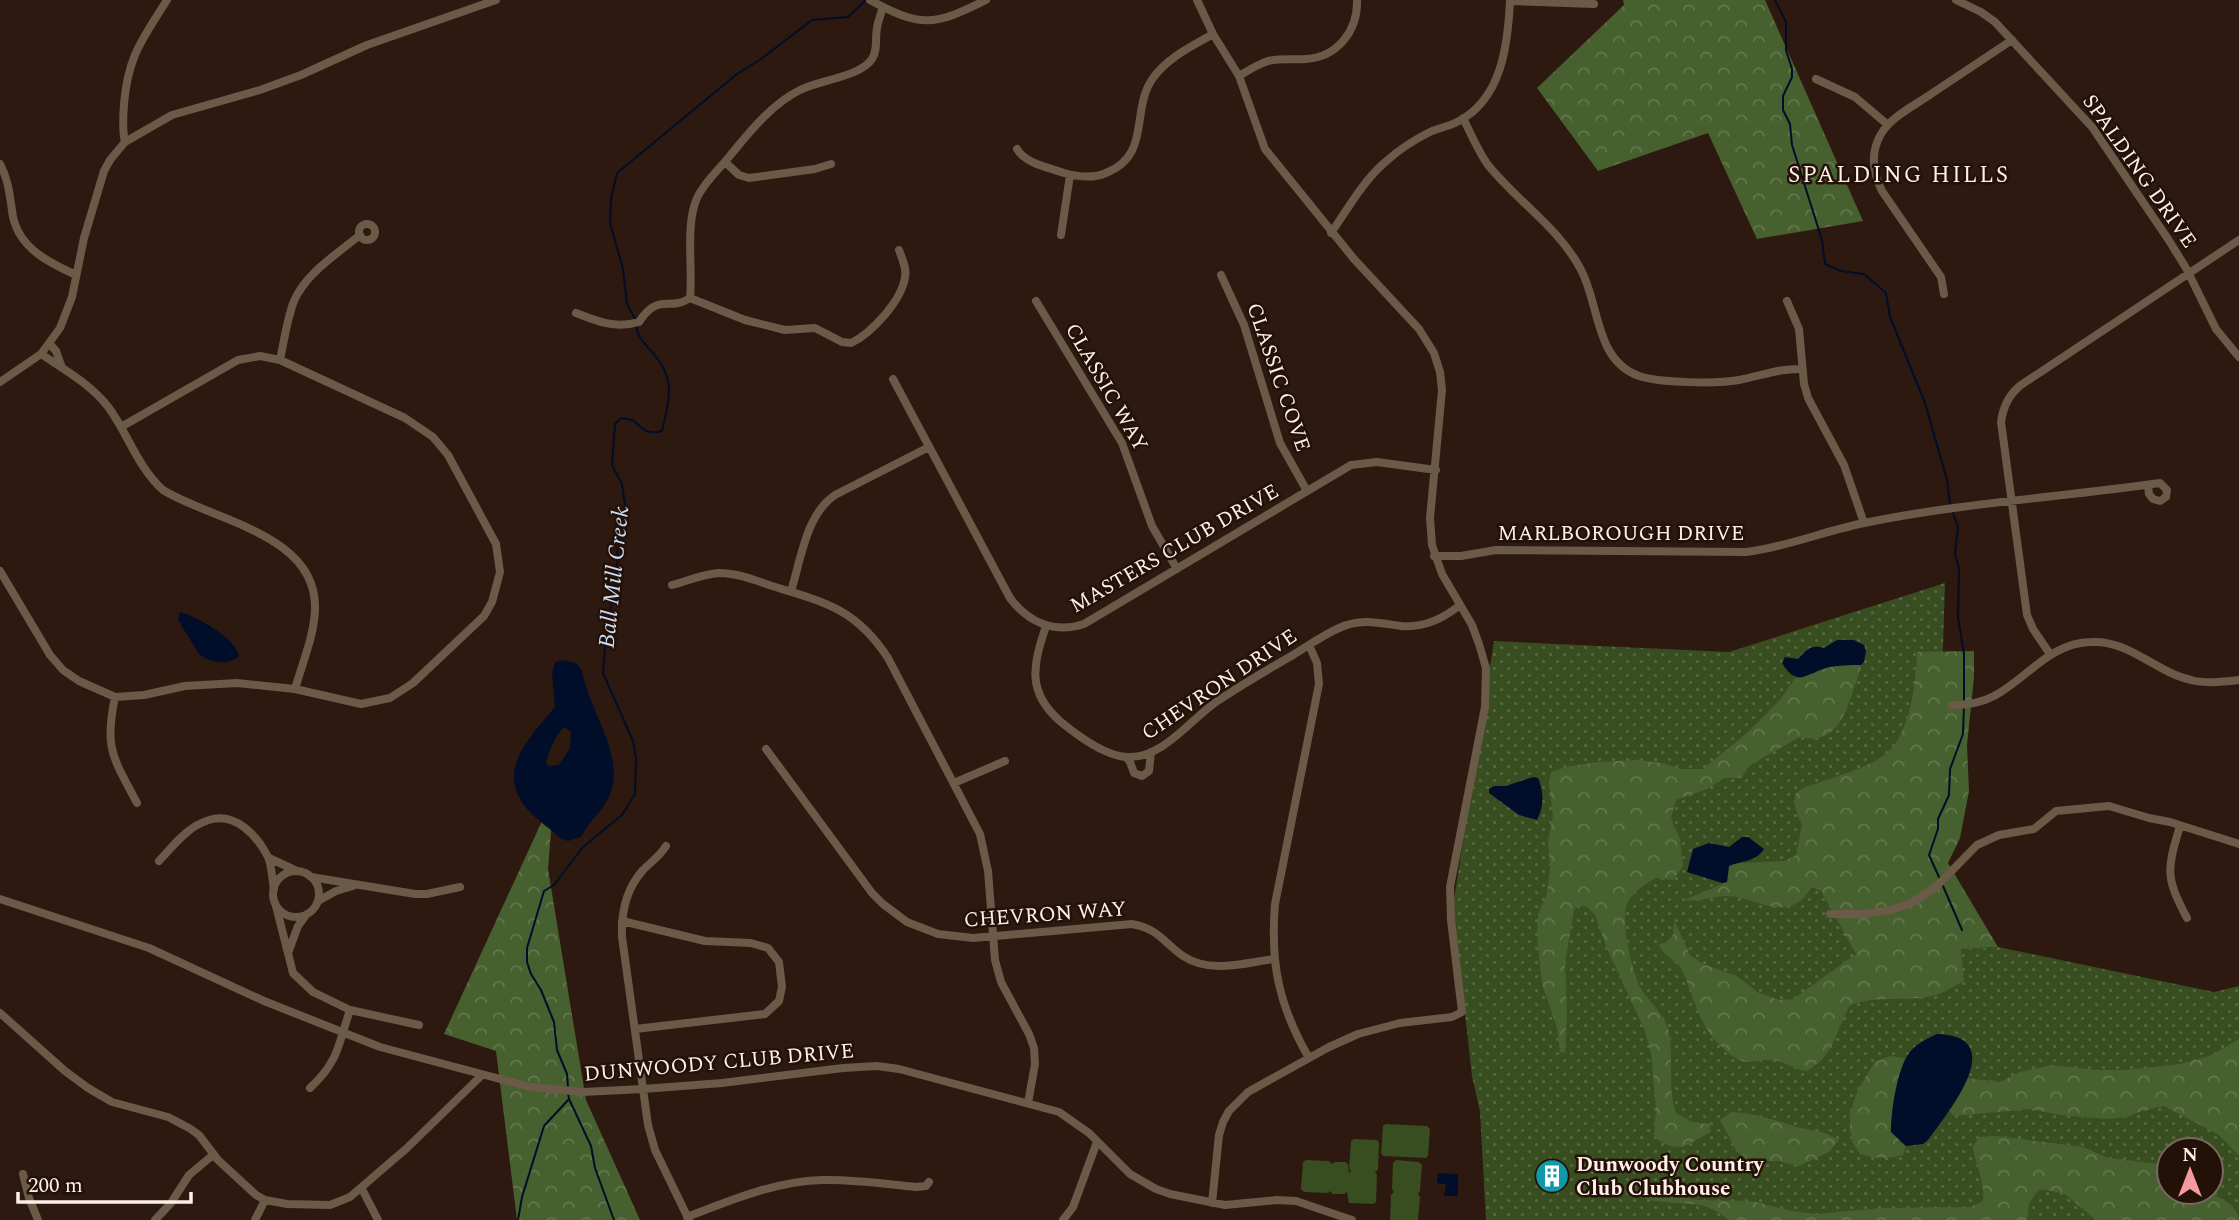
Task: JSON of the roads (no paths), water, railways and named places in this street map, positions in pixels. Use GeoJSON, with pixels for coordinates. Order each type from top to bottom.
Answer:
{"type":"FeatureCollection","features":[{"type":"Feature","properties":{"kind":"street"},"geometry":{"type":"LineString","coordinates":[[125,142],[123,114],[130,63],[167,0]]}},
{"type":"Feature","properties":{"kind":"street"},"geometry":{"type":"LineString","coordinates":[[0,382],[41,354],[67,312],[104,171],[125,142],[172,115],[260,90],[367,45],[496,0]]}},
{"type":"Feature","properties":{"kind":"street"},"geometry":{"type":"LineString","coordinates":[[870,0],[905,18],[931,22],[945,19],[986,0]]}},
{"type":"Feature","properties":{"kind":"street"},"geometry":{"type":"LineString","coordinates":[[1197,0],[1213,34],[1239,76],[1265,149],[1331,233],[1419,329],[1434,353],[1442,390],[1430,519],[1434,556],[1479,644],[1488,680],[1485,708],[1450,887],[1451,920],[1462,1012],[1457,1016],[1374,1029],[1342,1041],[1248,1092],[1229,1111],[1219,1135],[1212,1203]]}},
{"type":"Feature","properties":{"kind":"street"},"geometry":{"type":"LineString","coordinates":[[1239,76],[1268,61],[1312,59],[1333,50],[1352,28],[1357,16],[1357,0]]}},
{"type":"Feature","properties":{"kind":"street","name":"SPALDING DRIVE"},"geometry":{"type":"LineString","coordinates":[[1956,0],[1982,12],[2012,40],[2092,127],[2134,185],[2189,274],[2216,328],[2239,357]]}},
{"type":"Feature","properties":{"kind":"street"},"geometry":{"type":"LineString","coordinates":[[1331,233],[1372,175],[1384,163],[1422,136],[1463,118],[1484,99],[1497,76],[1507,41],[1510,1],[1594,4]]}},
{"type":"Feature","properties":{"kind":"street"},"geometry":{"type":"LineString","coordinates":[[690,298],[694,208],[703,187],[755,126],[786,98],[812,85],[847,75],[870,62],[875,52],[877,27],[883,7]]}},
{"type":"Feature","properties":{"kind":"street"},"geometry":{"type":"LineString","coordinates":[[1017,149],[1027,160],[1070,175],[1100,176],[1113,170],[1124,162],[1136,142],[1144,95],[1152,80],[1173,58],[1213,34]]}},
{"type":"Feature","properties":{"kind":"street"},"geometry":{"type":"LineString","coordinates":[[1944,294],[1941,277],[1876,178],[1874,150],[1888,125],[2012,40]]}},
{"type":"Feature","properties":{"kind":"street"},"geometry":{"type":"LineString","coordinates":[[1816,79],[1855,97],[1888,125]]}},
{"type":"Feature","properties":{"kind":"street"},"geometry":{"type":"LineString","coordinates":[[1463,118],[1488,165],[1574,256],[1589,287],[1605,344],[1625,368],[1653,380],[1723,382],[1782,369],[1802,369]]}},
{"type":"Feature","properties":{"kind":"street"},"geometry":{"type":"LineString","coordinates":[[725,162],[739,175],[749,178],[831,164]]}},
{"type":"Feature","properties":{"kind":"street"},"geometry":{"type":"LineString","coordinates":[[0,164],[10,191],[14,220],[23,239],[42,258],[76,275]]}},
{"type":"Feature","properties":{"kind":"street"},"geometry":{"type":"LineString","coordinates":[[1061,234],[1070,175]]}},
{"type":"Feature","properties":{"kind":"street"},"geometry":{"type":"LineString","coordinates":[[280,360],[291,311],[300,290],[314,274],[360,235]]}},
{"type":"Feature","properties":{"kind":"street"},"geometry":{"type":"LineString","coordinates":[[2050,654],[2027,615],[2001,422],[2004,407],[2021,385],[2239,240]]}},
{"type":"Feature","properties":{"kind":"street"},"geometry":{"type":"LineString","coordinates":[[576,313],[604,324],[634,324],[654,305],[682,302],[690,298],[745,320],[785,330],[815,328],[842,342],[851,343],[881,320],[900,292],[906,274],[899,250]]}},
{"type":"Feature","properties":{"kind":"street","name":"CLASSIC COVE"},"geometry":{"type":"LineString","coordinates":[[1221,275],[1244,325],[1280,443],[1307,491]]}},
{"type":"Feature","properties":{"kind":"street","name":"CLASSIC WAY"},"geometry":{"type":"LineString","coordinates":[[1036,301],[1122,443],[1155,532],[1177,569]]}},
{"type":"Feature","properties":{"kind":"street"},"geometry":{"type":"LineString","coordinates":[[1787,301],[1799,329],[1802,369],[1808,398],[1844,465],[1864,523]]}},
{"type":"Feature","properties":{"kind":"street"},"geometry":{"type":"LineString","coordinates":[[50,343],[61,365]]}},
{"type":"Feature","properties":{"kind":"street"},"geometry":{"type":"LineString","coordinates":[[41,354],[61,365],[104,402],[149,476],[163,490],[275,541],[290,552],[302,566],[312,588],[315,611],[295,689]]}},
{"type":"Feature","properties":{"kind":"street"},"geometry":{"type":"LineString","coordinates":[[0,571],[43,646],[56,662],[79,681],[115,697],[215,683],[295,689],[361,704],[380,701],[399,693],[413,682],[484,616],[497,590],[500,562],[496,544],[449,455],[433,437],[405,418],[280,360],[260,356],[238,360],[121,427]]}},
{"type":"Feature","properties":{"kind":"street"},"geometry":{"type":"LineString","coordinates":[[893,379],[1010,598],[1025,615],[1046,626]]}},
{"type":"Feature","properties":{"kind":"street"},"geometry":{"type":"LineString","coordinates":[[791,591],[813,520],[823,504],[835,495],[929,447]]}},
{"type":"Feature","properties":{"kind":"street","name":"MASTERS CLUB DRIVE"},"geometry":{"type":"LineString","coordinates":[[1046,626],[1065,629],[1084,624],[1342,469],[1361,463],[1377,462],[1436,470]]}},
{"type":"Feature","properties":{"kind":"street","name":"MARLBOROUGH DRIVE"},"geometry":{"type":"LineString","coordinates":[[1434,556],[1461,556],[1496,550],[1746,552],[1786,545],[1864,523],[2148,485]]}},
{"type":"Feature","properties":{"kind":"street"},"geometry":{"type":"LineString","coordinates":[[672,585],[710,574],[728,574],[791,591],[837,608],[870,633],[888,658],[970,812],[985,850],[995,960],[1001,982],[1034,1048],[1035,1064],[1028,1103]]}},
{"type":"Feature","properties":{"kind":"street","name":"CHEVRON DRIVE"},"geometry":{"type":"LineString","coordinates":[[1046,626],[1034,668],[1042,701],[1064,724],[1103,749],[1126,757],[1151,752],[1213,704],[1309,645],[1352,623],[1372,621],[1401,626],[1419,625],[1441,618],[1460,605]]}},
{"type":"Feature","properties":{"kind":"street"},"geometry":{"type":"LineString","coordinates":[[1952,705],[1975,703],[1994,696],[2050,654],[2078,643],[2107,642],[2189,680],[2239,680]]}},
{"type":"Feature","properties":{"kind":"street"},"geometry":{"type":"LineString","coordinates":[[1309,645],[1317,663],[1319,684],[1275,904],[1274,959],[1286,1012],[1309,1058]]}},
{"type":"Feature","properties":{"kind":"street"},"geometry":{"type":"LineString","coordinates":[[115,697],[109,725],[111,747],[116,763],[137,803]]}},
{"type":"Feature","properties":{"kind":"street","name":"CHEVRON WAY"},"geometry":{"type":"LineString","coordinates":[[766,749],[883,904],[907,922],[938,934],[956,937],[993,937],[1132,924],[1155,931],[1183,956],[1203,965],[1223,967],[1274,959]]}},
{"type":"Feature","properties":{"kind":"street"},"geometry":{"type":"LineString","coordinates":[[1126,757],[1134,773],[1142,776],[1149,771],[1151,752]]}},
{"type":"Feature","properties":{"kind":"street"},"geometry":{"type":"LineString","coordinates":[[954,783],[1005,761]]}},
{"type":"Feature","properties":{"kind":"street"},"geometry":{"type":"LineString","coordinates":[[1830,914],[1866,914],[1909,904],[1936,887],[1977,845],[1999,835],[2034,829],[2056,811],[2109,806],[2239,844]]}},
{"type":"Feature","properties":{"kind":"street"},"geometry":{"type":"LineString","coordinates":[[159,861],[182,835],[207,820],[222,818],[237,822],[247,830],[269,858],[311,877],[355,886],[427,894],[460,887]]}},
{"type":"Feature","properties":{"kind":"street"},"geometry":{"type":"LineString","coordinates":[[2180,826],[2169,862],[2169,872],[2176,897],[2187,918]]}},
{"type":"Feature","properties":{"kind":"street"},"geometry":{"type":"LineString","coordinates":[[666,846],[633,884],[625,901],[622,921],[648,1125],[655,1150],[688,1218],[743,1196],[790,1184],[825,1180],[916,1187],[926,1186],[929,1182]]}},
{"type":"Feature","properties":{"kind":"street"},"geometry":{"type":"LineString","coordinates":[[269,858],[276,906],[293,973],[313,992],[350,1010],[419,1025]]}},
{"type":"Feature","properties":{"kind":"street"},"geometry":{"type":"LineString","coordinates":[[274,889],[277,881],[284,875],[297,871]]}},
{"type":"Feature","properties":{"kind":"street"},"geometry":{"type":"LineString","coordinates":[[311,877],[318,888],[318,901]]}},
{"type":"Feature","properties":{"kind":"street"},"geometry":{"type":"LineString","coordinates":[[288,953],[298,926],[318,901],[336,891],[355,886]]}},
{"type":"Feature","properties":{"kind":"street","name":"DUNWOODY CLUB DRIVE"},"geometry":{"type":"LineString","coordinates":[[0,899],[149,948],[342,1033],[380,1047],[482,1075],[557,1091],[643,1089],[722,1083],[843,1068],[877,1066],[899,1069],[1028,1103],[1069,1117],[1124,1170],[1170,1194],[1230,1205],[1287,1200],[1352,1220]]}},
{"type":"Feature","properties":{"kind":"street"},"geometry":{"type":"LineString","coordinates":[[276,906],[290,916],[307,914]]}},
{"type":"Feature","properties":{"kind":"street"},"geometry":{"type":"LineString","coordinates":[[622,921],[705,941],[759,944],[775,954],[782,971],[779,1001],[765,1014],[635,1029]]}},
{"type":"Feature","properties":{"kind":"street"},"geometry":{"type":"LineString","coordinates":[[310,1088],[325,1075],[333,1062],[341,1046],[342,1033],[350,1010]]}},
{"type":"Feature","properties":{"kind":"street"},"geometry":{"type":"LineString","coordinates":[[0,1013],[65,1072],[88,1088],[112,1102],[179,1122],[198,1135],[213,1155],[243,1184],[265,1200],[307,1206],[330,1205],[350,1198],[482,1075]]}},
{"type":"Feature","properties":{"kind":"street"},"geometry":{"type":"LineString","coordinates":[[1063,1220],[1073,1207],[1097,1142]]}},
{"type":"Feature","properties":{"kind":"street"},"geometry":{"type":"LineString","coordinates":[[155,1220],[171,1203],[189,1175],[213,1155]]}},
{"type":"Feature","properties":{"kind":"street"},"geometry":{"type":"LineString","coordinates":[[23,1174],[38,1220]]}},
{"type":"Feature","properties":{"kind":"street"},"geometry":{"type":"LineString","coordinates":[[362,1189],[379,1220]]}},
{"type":"Feature","properties":{"kind":"street"},"geometry":{"type":"LineString","coordinates":[[255,1220],[265,1200]]}},
{"type":"Feature","properties":{"kind":"water"},"geometry":{"type":"Polygon","coordinates":[[[180,612],[196,618],[224,636],[237,649],[239,656],[230,661],[219,662],[208,660],[199,654],[178,620],[180,612]]]}},
{"type":"Feature","properties":{"kind":"water"},"geometry":{"type":"Polygon","coordinates":[[[1837,640],[1854,640],[1864,645],[1864,662],[1861,665],[1826,668],[1801,677],[1792,675],[1782,663],[1785,657],[1798,659],[1809,649],[1824,648],[1837,640]]]}},
{"type":"Feature","properties":{"kind":"water"},"geometry":{"type":"Polygon","coordinates":[[[563,660],[576,663],[582,670],[611,752],[614,769],[613,785],[607,801],[581,837],[568,841],[561,839],[528,810],[518,796],[514,782],[519,756],[526,743],[555,707],[552,673],[555,662],[563,660]],[[564,727],[562,729],[550,750],[546,764],[559,765],[570,748],[571,732],[564,727]]]}},
{"type":"Feature","properties":{"kind":"water"},"geometry":{"type":"Polygon","coordinates":[[[1533,777],[1538,778],[1542,794],[1537,820],[1519,815],[1489,793],[1489,789],[1494,786],[1506,786],[1533,777]]]}},
{"type":"Feature","properties":{"kind":"water"},"geometry":{"type":"Polygon","coordinates":[[[1742,837],[1748,837],[1764,849],[1753,859],[1729,866],[1727,882],[1722,883],[1687,872],[1693,849],[1709,843],[1729,847],[1742,837]]]}},
{"type":"Feature","properties":{"kind":"water"},"geometry":{"type":"Polygon","coordinates":[[[1937,1034],[1959,1038],[1970,1047],[1972,1061],[1968,1077],[1960,1094],[1928,1140],[1923,1144],[1906,1146],[1891,1132],[1898,1079],[1910,1052],[1937,1034]]]}},
{"type":"Feature","properties":{"kind":"water"},"geometry":{"type":"Polygon","coordinates":[[[1438,1173],[1458,1174],[1458,1196],[1444,1196],[1446,1184],[1437,1183],[1438,1173]]]}},
{"type":"Feature","properties":{"kind":"waterway","name":"Ball Mill Creek"},"geometry":{"type":"LineString","coordinates":[[635,319],[627,304],[623,269],[610,223],[611,199],[617,173],[737,74],[812,20],[848,17],[866,0]]}},
{"type":"Feature","properties":{"kind":"waterway"},"geometry":{"type":"LineString","coordinates":[[1775,0],[1786,22],[1786,50],[1792,69],[1792,77],[1783,96],[1783,110],[1790,124],[1792,145],[1822,240],[1825,264],[1841,271],[1864,274],[1886,293],[1890,317],[1925,403],[1947,480],[1950,504]]}},
{"type":"Feature","properties":{"kind":"waterway","name":"Ball Mill Creek"},"geometry":{"type":"LineString","coordinates":[[568,1087],[567,1074],[557,1050],[554,1022],[541,990],[531,974],[527,962],[527,948],[544,891],[554,885],[583,847],[622,815],[635,794],[636,759],[633,741],[603,673],[607,621],[616,590],[618,538],[625,505],[622,484],[612,465],[615,424],[621,418],[633,420],[649,432],[662,431],[669,390],[661,363],[640,337],[636,325]]}},
{"type":"Feature","properties":{"kind":"waterway"},"geometry":{"type":"LineString","coordinates":[[1953,513],[1958,527],[1955,554],[1959,569],[1958,617],[1964,654],[1964,701]]}},
{"type":"Feature","properties":{"kind":"waterway"},"geometry":{"type":"LineString","coordinates":[[1939,877],[1929,855],[1938,829],[1938,819],[1949,795],[1950,769],[1963,734],[1964,706]]}},
{"type":"Feature","properties":{"kind":"waterway"},"geometry":{"type":"LineString","coordinates":[[1943,886],[1962,930]]}},
{"type":"Feature","properties":{"kind":"waterway","name":"Ball Mill Creek"},"geometry":{"type":"LineString","coordinates":[[568,1093],[591,1146],[595,1168],[614,1220]]}},
{"type":"Feature","properties":{"kind":"waterway"},"geometry":{"type":"LineString","coordinates":[[518,1220],[522,1197],[544,1126],[569,1099]]}},
{"type":"Feature","properties":{"kind":"place","name":"Dunwoody Country Club Clubhouse"},"geometry":{"type":"Point","coordinates":[1552,1176]}},
{"type":"Feature","properties":{"kind":"district","name":"SPALDING HILLS"},"geometry":{"type":"Point","coordinates":[1899,174]}}]}
